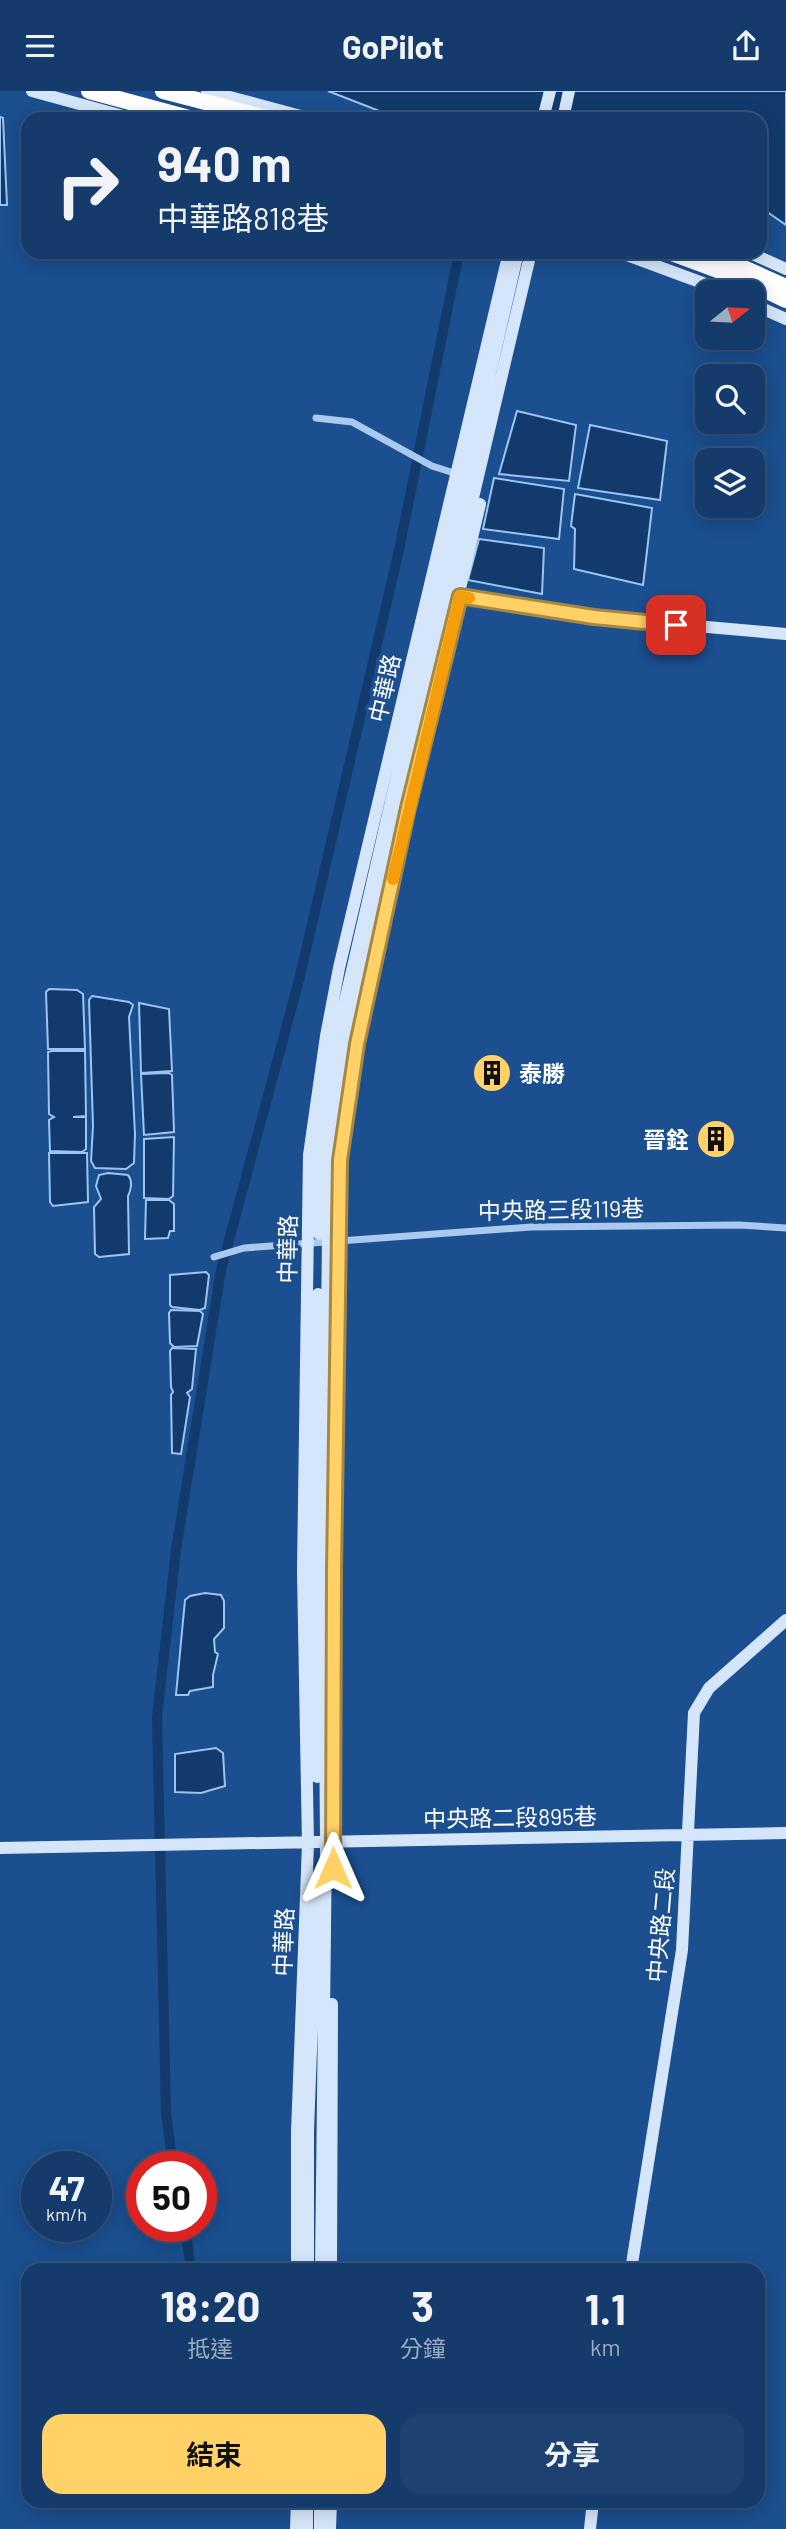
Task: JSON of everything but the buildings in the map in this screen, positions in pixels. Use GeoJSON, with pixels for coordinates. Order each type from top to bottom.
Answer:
{"type":"FeatureCollection","features":[{"type":"Feature","properties":{"kind":"highway"},"geometry":{"type":"LineString","coordinates":[[163,91],[243,112]]}},
{"type":"Feature","properties":{"kind":"highway"},"geometry":{"type":"LineString","coordinates":[[91,92],[167,112]]}},
{"type":"Feature","properties":{"kind":"highway"},"geometry":{"type":"LineString","coordinates":[[688,259],[740,278],[786,300]]}},
{"type":"Feature","properties":{"kind":"highway"},"geometry":{"type":"LineString","coordinates":[[724,259],[786,287]]}},
{"type":"Feature","properties":{"kind":"main road"},"geometry":{"type":"LineString","coordinates":[[32,91],[108,112]]}},
{"type":"Feature","properties":{"kind":"main road"},"geometry":{"type":"LineString","coordinates":[[207,91],[286,112]]}},
{"type":"Feature","properties":{"kind":"main road"},"geometry":{"type":"LineString","coordinates":[[545,112],[550,91]]}},
{"type":"Feature","properties":{"kind":"main road"},"geometry":{"type":"LineString","coordinates":[[564,112],[569,91]]}},
{"type":"Feature","properties":{"kind":"main road","name":"中華路"},"geometry":{"type":"LineString","coordinates":[[446,587],[457,474],[507,259]]}},
{"type":"Feature","properties":{"kind":"main road","name":"中華路"},"geometry":{"type":"LineString","coordinates":[[331,2263],[322,1843],[303,1571],[323,1243],[340,1160],[357,1044],[408,808],[446,587],[516,259]]}},
{"type":"Feature","properties":{"kind":"main road","name":"中華路"},"geometry":{"type":"LineString","coordinates":[[446,587],[529,259]]}},
{"type":"Feature","properties":{"kind":"main road","name":"中華路"},"geometry":{"type":"LineString","coordinates":[[321,2263],[323,1243],[309,1155],[339,968],[536,259]]}},
{"type":"Feature","properties":{"kind":"main road"},"geometry":{"type":"LineString","coordinates":[[638,259],[695,280]]}},
{"type":"Feature","properties":{"kind":"main road"},"geometry":{"type":"LineString","coordinates":[[764,259],[786,269]]}},
{"type":"Feature","properties":{"kind":"main road"},"geometry":{"type":"LineString","coordinates":[[765,310],[786,319]]}},
{"type":"Feature","properties":{"kind":"main road"},"geometry":{"type":"LineString","coordinates":[[446,587],[594,617],[786,634]]}},
{"type":"Feature","properties":{"kind":"main road","name":"中央路二段"},"geometry":{"type":"LineString","coordinates":[[632,2263],[682,1950],[696,1707],[709,1688],[786,1620]]}},
{"type":"Feature","properties":{"kind":"main road","name":"中央路二段895巷"},"geometry":{"type":"LineString","coordinates":[[0,1848],[786,1833]]}},
{"type":"Feature","properties":{"kind":"main road","name":"中華路"},"geometry":{"type":"LineString","coordinates":[[297,2263],[297,2132],[322,1843]]}},
{"type":"Feature","properties":{"kind":"main road","name":"中華路"},"geometry":{"type":"LineString","coordinates":[[308,2263],[308,2131],[322,1843]]}},
{"type":"Feature","properties":{"kind":"main road"},"geometry":{"type":"LineString","coordinates":[[296,2529],[297,2508]]}},
{"type":"Feature","properties":{"kind":"main road"},"geometry":{"type":"LineString","coordinates":[[307,2508],[307,2529]]}},
{"type":"Feature","properties":{"kind":"main road"},"geometry":{"type":"LineString","coordinates":[[320,2508],[320,2529]]}},
{"type":"Feature","properties":{"kind":"main road"},"geometry":{"type":"LineString","coordinates":[[330,2529],[331,2508]]}},
{"type":"Feature","properties":{"kind":"main road"},"geometry":{"type":"LineString","coordinates":[[590,2529],[592,2508]]}},
{"type":"Feature","properties":{"kind":"street"},"geometry":{"type":"LineString","coordinates":[[316,418],[352,422],[432,466],[457,474]]}},
{"type":"Feature","properties":{"kind":"street","name":"中央路三段119巷"},"geometry":{"type":"LineString","coordinates":[[214,1257],[244,1248],[531,1227],[738,1225],[786,1228]]}},
{"type":"Feature","properties":{"kind":"water"},"geometry":{"type":"Polygon","coordinates":[[[328,91],[786,91],[786,225],[767,212],[767,112],[382,112],[328,91]]]}},
{"type":"Feature","properties":{"kind":"water"},"geometry":{"type":"Polygon","coordinates":[[[0,117],[3,118],[7,205],[0,205],[0,117]]]}},
{"type":"Feature","properties":{"kind":"water"},"geometry":{"type":"Polygon","coordinates":[[[517,411],[576,425],[569,481],[499,474],[517,411]]]}},
{"type":"Feature","properties":{"kind":"water"},"geometry":{"type":"Polygon","coordinates":[[[590,425],[667,441],[660,500],[578,488],[590,425]]]}},
{"type":"Feature","properties":{"kind":"water"},"geometry":{"type":"Polygon","coordinates":[[[494,478],[564,489],[559,539],[483,529],[494,478]]]}},
{"type":"Feature","properties":{"kind":"water"},"geometry":{"type":"Polygon","coordinates":[[[575,494],[652,508],[643,585],[574,569],[575,529],[571,526],[575,494]]]}},
{"type":"Feature","properties":{"kind":"water"},"geometry":{"type":"Polygon","coordinates":[[[479,539],[544,548],[542,594],[468,580],[479,539]]]}},
{"type":"Feature","properties":{"kind":"water"},"geometry":{"type":"Polygon","coordinates":[[[49,989],[77,990],[83,994],[85,1049],[48,1049],[46,992],[49,989]]]}},
{"type":"Feature","properties":{"kind":"water"},"geometry":{"type":"Polygon","coordinates":[[[92,996],[133,1005],[129,1017],[134,1163],[126,1169],[95,1168],[91,1161],[93,1126],[89,1000],[92,996]]]}},
{"type":"Feature","properties":{"kind":"water"},"geometry":{"type":"Polygon","coordinates":[[[139,1003],[169,1009],[172,1071],[141,1073],[139,1003]]]}},
{"type":"Feature","properties":{"kind":"water"},"geometry":{"type":"Polygon","coordinates":[[[85,1051],[86,1116],[73,1117],[86,1117],[86,1149],[82,1152],[50,1151],[49,1120],[54,1117],[49,1114],[48,1052],[85,1051]]]}},
{"type":"Feature","properties":{"kind":"water"},"geometry":{"type":"Polygon","coordinates":[[[141,1074],[172,1075],[174,1132],[144,1135],[141,1074]]]}},
{"type":"Feature","properties":{"kind":"water"},"geometry":{"type":"Polygon","coordinates":[[[174,1137],[173,1196],[169,1199],[144,1198],[144,1139],[174,1137]]]}},
{"type":"Feature","properties":{"kind":"water"},"geometry":{"type":"Polygon","coordinates":[[[49,1153],[87,1153],[88,1202],[53,1206],[50,1202],[49,1153]]]}},
{"type":"Feature","properties":{"kind":"water"},"geometry":{"type":"Polygon","coordinates":[[[99,1175],[128,1175],[131,1180],[128,1196],[129,1254],[99,1257],[95,1254],[94,1207],[101,1199],[96,1186],[99,1175]]]}},
{"type":"Feature","properties":{"kind":"water"},"geometry":{"type":"Polygon","coordinates":[[[146,1200],[169,1200],[174,1204],[174,1231],[170,1231],[168,1238],[145,1239],[146,1200]]]}},
{"type":"Feature","properties":{"kind":"water"},"geometry":{"type":"Polygon","coordinates":[[[206,1272],[209,1275],[205,1308],[200,1310],[170,1305],[170,1275],[206,1272]]]}},
{"type":"Feature","properties":{"kind":"water"},"geometry":{"type":"Polygon","coordinates":[[[171,1310],[200,1311],[203,1314],[197,1346],[174,1347],[170,1343],[171,1310]]]}},
{"type":"Feature","properties":{"kind":"water"},"geometry":{"type":"Polygon","coordinates":[[[172,1348],[196,1349],[192,1389],[187,1393],[190,1397],[181,1454],[172,1453],[172,1348]]]}},
{"type":"Feature","properties":{"kind":"water"},"geometry":{"type":"Polygon","coordinates":[[[205,1593],[221,1595],[224,1601],[224,1628],[214,1639],[215,1652],[218,1654],[213,1687],[190,1691],[188,1695],[176,1695],[185,1600],[190,1596],[205,1593]]]}},
{"type":"Feature","properties":{"kind":"water"},"geometry":{"type":"Polygon","coordinates":[[[216,1748],[223,1753],[225,1786],[201,1793],[175,1792],[175,1754],[216,1748]]]}},
{"type":"Feature","properties":{"kind":"waterway"},"geometry":{"type":"LineString","coordinates":[[171,2151],[166,2113],[157,1717],[176,1550],[221,1270],[299,980],[399,550],[458,259]]}},
{"type":"Feature","properties":{"kind":"waterway"},"geometry":{"type":"LineString","coordinates":[[187,2242],[190,2263]]}},
{"type":"Feature","properties":{"kind":"slow traffic"},"geometry":{"type":"LineString","coordinates":[[393,879],[460,596],[469,598]]}},
{"type":"Feature","properties":{"kind":"place","name":"泰勝"},"geometry":{"type":"Point","coordinates":[492,1073]}},
{"type":"Feature","properties":{"kind":"place","name":"晉銓"},"geometry":{"type":"Point","coordinates":[716,1139]}},
{"type":"Feature","properties":{"kind":"route"},"geometry":{"type":"LineString","coordinates":[[333,1868],[340,1160],[357,1044],[408,808],[460,596],[594,617],[676,625]]}}]}
